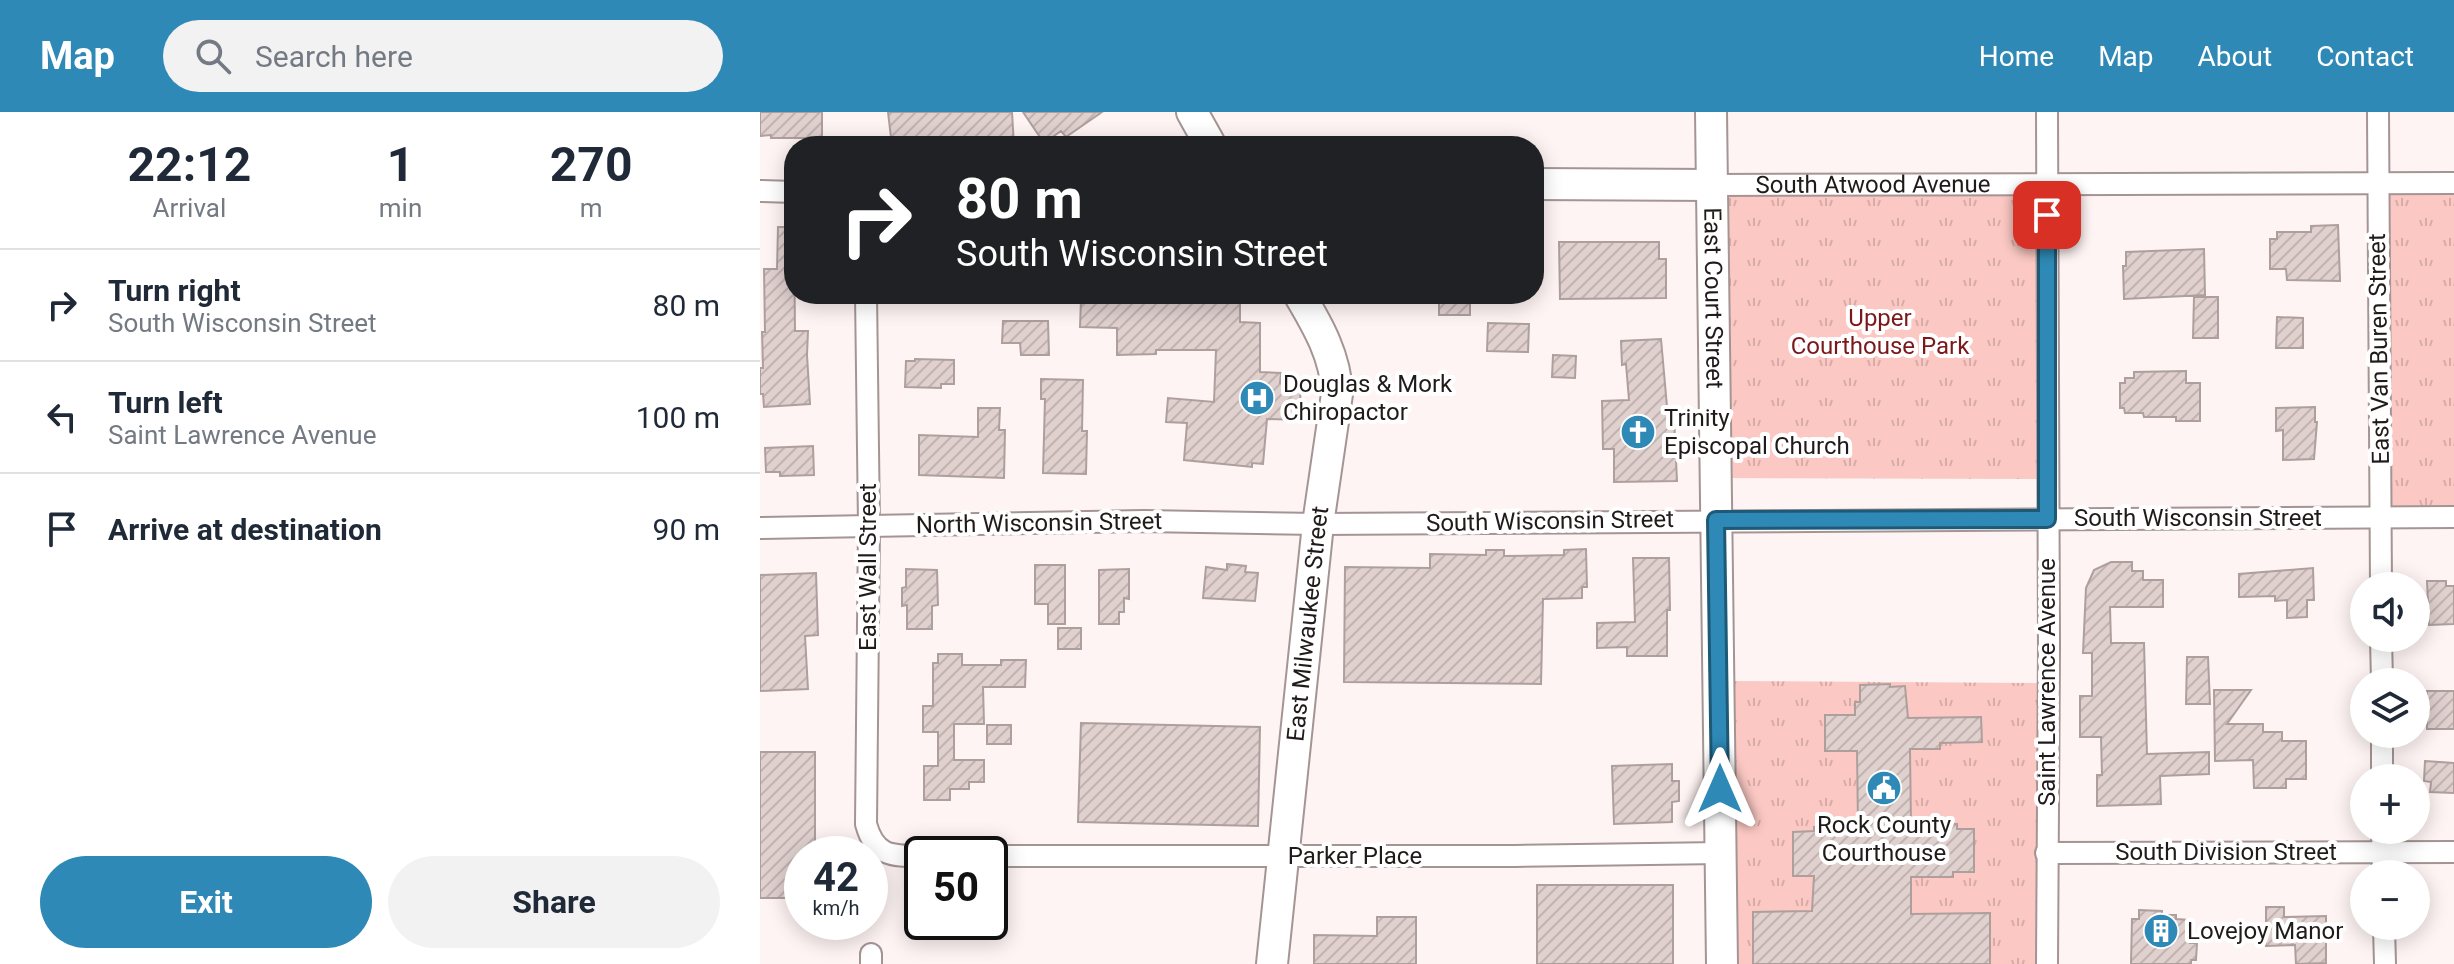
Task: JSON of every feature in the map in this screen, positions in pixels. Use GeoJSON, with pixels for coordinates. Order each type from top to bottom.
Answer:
{"type":"FeatureCollection","features":[{"type":"Feature","properties":{"kind":"main road"},"geometry":{"type":"LineString","coordinates":[[1192,112],[1206,136]]}},
{"type":"Feature","properties":{"kind":"main road"},"geometry":{"type":"LineString","coordinates":[[1211,136],[1214,112]]}},
{"type":"Feature","properties":{"kind":"main road","name":"East Court Street"},"geometry":{"type":"LineString","coordinates":[[1711,112],[1722,964]]}},
{"type":"Feature","properties":{"kind":"main road","name":"South Atwood Avenue"},"geometry":{"type":"LineString","coordinates":[[1544,184],[1713,185]]}},
{"type":"Feature","properties":{"kind":"main road","name":"East Milwaukee Street"},"geometry":{"type":"LineString","coordinates":[[1272,964],[1318,524],[1337,394],[1336,376],[1327,345],[1304,304]]}},
{"type":"Feature","properties":{"kind":"street","name":"Saint Lawrence Avenue"},"geometry":{"type":"LineString","coordinates":[[2047,112],[2047,964]]}},
{"type":"Feature","properties":{"kind":"street","name":"East Van Buren Street"},"geometry":{"type":"LineString","coordinates":[[2378,112],[2376,183],[2381,572]]}},
{"type":"Feature","properties":{"kind":"street","name":"South Atwood Avenue"},"geometry":{"type":"LineString","coordinates":[[1713,185],[2454,183]]}},
{"type":"Feature","properties":{"kind":"street"},"geometry":{"type":"LineString","coordinates":[[760,191],[784,192]]}},
{"type":"Feature","properties":{"kind":"street","name":"East Wall Street"},"geometry":{"type":"LineString","coordinates":[[866,304],[869,525],[866,824],[871,840],[893,856],[904,856]]}},
{"type":"Feature","properties":{"kind":"street","name":"South Wisconsin Street"},"geometry":{"type":"LineString","coordinates":[[1318,524],[2454,517]]}},
{"type":"Feature","properties":{"kind":"street","name":"North Wisconsin Street"},"geometry":{"type":"LineString","coordinates":[[760,528],[1144,521],[1318,524]]}},
{"type":"Feature","properties":{"kind":"street"},"geometry":{"type":"LineString","coordinates":[[2383,844],[2383,860]]}},
{"type":"Feature","properties":{"kind":"street","name":"South Division Street"},"geometry":{"type":"LineString","coordinates":[[2046,853],[2454,852]]}},
{"type":"Feature","properties":{"kind":"street","name":"Parker Place"},"geometry":{"type":"LineString","coordinates":[[1008,856],[1721,853]]}},
{"type":"Feature","properties":{"kind":"street"},"geometry":{"type":"LineString","coordinates":[[2384,940],[2385,964]]}},
{"type":"Feature","properties":{"kind":"green space"},"geometry":{"type":"Polygon","coordinates":[[[2376,183],[2454,183],[2454,517],[2381,516],[2376,183]]]}},
{"type":"Feature","properties":{"kind":"green space","name":"Upper Courthouse Park"},"geometry":{"type":"Polygon","coordinates":[[[1713,185],[2048,185],[2047,479],[1715,478],[1713,185]]]}},
{"type":"Feature","properties":{"kind":"green space"},"geometry":{"type":"Polygon","coordinates":[[[1720,681],[2049,683],[2047,964],[1722,964],[1720,681]]]}},
{"type":"Feature","properties":{"kind":"building"},"geometry":{"type":"Polygon","coordinates":[[[760,112],[822,112],[822,136],[760,136],[760,112]]]}},
{"type":"Feature","properties":{"kind":"building"},"geometry":{"type":"Polygon","coordinates":[[[888,112],[1012,112],[1013,136],[891,136],[888,112]]]}},
{"type":"Feature","properties":{"kind":"building"},"geometry":{"type":"Polygon","coordinates":[[[1023,112],[1102,112],[1067,136],[1061,131],[1054,136],[1039,136],[1023,112]]]}},
{"type":"Feature","properties":{"kind":"building"},"geometry":{"type":"Polygon","coordinates":[[[2338,225],[2340,281],[2287,280],[2286,269],[2270,269],[2270,239],[2277,239],[2277,232],[2311,232],[2311,226],[2338,225]]]}},
{"type":"Feature","properties":{"kind":"building"},"geometry":{"type":"Polygon","coordinates":[[[778,227],[784,227],[784,304],[795,304],[795,331],[808,331],[810,404],[764,407],[763,394],[760,394],[762,332],[765,332],[764,269],[777,269],[778,227]]]}},
{"type":"Feature","properties":{"kind":"building"},"geometry":{"type":"Polygon","coordinates":[[[1559,242],[1659,242],[1659,259],[1666,259],[1666,298],[1560,299],[1559,242]]]}},
{"type":"Feature","properties":{"kind":"building"},"geometry":{"type":"Polygon","coordinates":[[[2204,249],[2205,295],[2124,299],[2123,266],[2126,266],[2126,252],[2204,249]]]}},
{"type":"Feature","properties":{"kind":"building"},"geometry":{"type":"Polygon","coordinates":[[[2194,297],[2218,297],[2218,338],[2193,338],[2194,297]]]}},
{"type":"Feature","properties":{"kind":"building"},"geometry":{"type":"Polygon","coordinates":[[[1081,304],[1240,304],[1240,322],[1260,323],[1260,372],[1281,373],[1280,383],[1301,383],[1299,420],[1267,419],[1263,464],[1252,463],[1252,467],[1184,460],[1187,423],[1166,422],[1168,398],[1214,402],[1216,350],[1156,350],[1156,354],[1117,355],[1117,328],[1080,327],[1081,304]]]}},
{"type":"Feature","properties":{"kind":"building"},"geometry":{"type":"Polygon","coordinates":[[[1439,304],[1470,304],[1470,315],[1439,315],[1439,304]]]}},
{"type":"Feature","properties":{"kind":"building"},"geometry":{"type":"Polygon","coordinates":[[[2277,317],[2303,318],[2303,348],[2276,348],[2277,317]]]}},
{"type":"Feature","properties":{"kind":"building"},"geometry":{"type":"Polygon","coordinates":[[[1003,321],[1048,321],[1049,355],[1021,355],[1020,343],[1002,343],[1003,321]]]}},
{"type":"Feature","properties":{"kind":"building"},"geometry":{"type":"Polygon","coordinates":[[[1488,323],[1529,324],[1528,352],[1487,351],[1488,323]]]}},
{"type":"Feature","properties":{"kind":"building","name":"Trinity Episcopal Church"},"geometry":{"type":"Polygon","coordinates":[[[1661,339],[1668,418],[1674,418],[1677,481],[1614,482],[1614,449],[1603,449],[1602,401],[1629,400],[1621,341],[1661,339]]]}},
{"type":"Feature","properties":{"kind":"building"},"geometry":{"type":"Polygon","coordinates":[[[1553,355],[1576,356],[1575,378],[1552,377],[1553,355]]]}},
{"type":"Feature","properties":{"kind":"building"},"geometry":{"type":"Polygon","coordinates":[[[954,360],[954,384],[941,384],[941,388],[905,387],[906,361],[954,360]]]}},
{"type":"Feature","properties":{"kind":"building"},"geometry":{"type":"Polygon","coordinates":[[[2186,371],[2186,383],[2200,383],[2200,421],[2144,417],[2143,413],[2125,413],[2124,408],[2120,408],[2120,383],[2125,383],[2125,378],[2134,378],[2134,372],[2186,371]]]}},
{"type":"Feature","properties":{"kind":"building"},"geometry":{"type":"Polygon","coordinates":[[[1041,379],[1083,380],[1082,431],[1087,431],[1086,474],[1043,473],[1045,399],[1041,399],[1041,379]]]}},
{"type":"Feature","properties":{"kind":"building"},"geometry":{"type":"Polygon","coordinates":[[[2315,407],[2314,459],[2283,460],[2283,430],[2276,431],[2276,408],[2315,407]]]}},
{"type":"Feature","properties":{"kind":"building"},"geometry":{"type":"Polygon","coordinates":[[[978,408],[1000,408],[999,430],[1005,430],[1004,478],[919,475],[919,435],[978,437],[978,408]]]}},
{"type":"Feature","properties":{"kind":"building"},"geometry":{"type":"Polygon","coordinates":[[[813,446],[814,475],[780,476],[780,472],[766,472],[765,448],[813,446]]]}},
{"type":"Feature","properties":{"kind":"building"},"geometry":{"type":"Polygon","coordinates":[[[1586,549],[1587,587],[1582,587],[1582,598],[1543,599],[1541,684],[1344,682],[1345,567],[1430,568],[1430,554],[1486,555],[1486,550],[1504,550],[1504,556],[1564,555],[1564,550],[1586,549]]]}},
{"type":"Feature","properties":{"kind":"building"},"geometry":{"type":"Polygon","coordinates":[[[1633,558],[1669,558],[1667,656],[1627,656],[1627,647],[1597,648],[1597,623],[1635,622],[1633,558]]]}},
{"type":"Feature","properties":{"kind":"building"},"geometry":{"type":"Polygon","coordinates":[[[2111,562],[2132,562],[2132,571],[2143,571],[2143,580],[2163,580],[2163,607],[2110,607],[2111,643],[2144,643],[2147,754],[2209,752],[2209,774],[2160,776],[2161,804],[2097,806],[2097,775],[2102,775],[2101,737],[2080,737],[2080,696],[2092,696],[2092,653],[2083,653],[2086,588],[2094,570],[2111,562]]]}},
{"type":"Feature","properties":{"kind":"building"},"geometry":{"type":"Polygon","coordinates":[[[1227,564],[1246,566],[1245,572],[1258,573],[1255,601],[1203,598],[1206,567],[1227,570],[1227,564]]]}},
{"type":"Feature","properties":{"kind":"building"},"geometry":{"type":"Polygon","coordinates":[[[1035,565],[1065,565],[1065,624],[1048,624],[1048,604],[1035,604],[1035,565]]]}},
{"type":"Feature","properties":{"kind":"building"},"geometry":{"type":"Polygon","coordinates":[[[2313,568],[2314,600],[2307,600],[2307,617],[2287,618],[2287,600],[2275,601],[2275,596],[2239,597],[2239,574],[2313,568]]]}},
{"type":"Feature","properties":{"kind":"building"},"geometry":{"type":"Polygon","coordinates":[[[906,569],[937,570],[938,605],[932,606],[932,629],[907,629],[907,605],[902,606],[906,569]]]}},
{"type":"Feature","properties":{"kind":"building"},"geometry":{"type":"Polygon","coordinates":[[[1129,569],[1129,599],[1124,598],[1124,612],[1119,612],[1119,624],[1099,624],[1099,570],[1129,569]]]}},
{"type":"Feature","properties":{"kind":"building"},"geometry":{"type":"Polygon","coordinates":[[[816,573],[818,635],[805,636],[808,689],[760,691],[760,575],[816,573]]]}},
{"type":"Feature","properties":{"kind":"building"},"geometry":{"type":"Polygon","coordinates":[[[2430,581],[2446,581],[2446,586],[2454,586],[2454,624],[2430,625],[2430,581]]]}},
{"type":"Feature","properties":{"kind":"building"},"geometry":{"type":"Polygon","coordinates":[[[1058,628],[1081,628],[1081,649],[1058,649],[1058,628]]]}},
{"type":"Feature","properties":{"kind":"building"},"geometry":{"type":"Polygon","coordinates":[[[938,654],[962,654],[962,665],[1001,665],[1001,660],[1026,660],[1025,687],[983,687],[984,724],[954,724],[954,760],[984,760],[984,782],[969,782],[969,789],[950,789],[950,800],[924,800],[924,766],[938,766],[938,732],[923,732],[923,706],[933,706],[933,663],[938,663],[938,654]]]}},
{"type":"Feature","properties":{"kind":"building"},"geometry":{"type":"Polygon","coordinates":[[[2187,657],[2208,657],[2210,704],[2186,704],[2187,657]]]}},
{"type":"Feature","properties":{"kind":"building","name":"Rock County Courthouse"},"geometry":{"type":"Polygon","coordinates":[[[1890,684],[1890,687],[1905,686],[1908,718],[1981,717],[1982,742],[1940,743],[1940,749],[1910,749],[1911,825],[1957,824],[1957,829],[1974,829],[1974,872],[1953,872],[1953,877],[1911,877],[1911,914],[1990,913],[1990,964],[1753,964],[1753,912],[1812,911],[1814,876],[1793,876],[1793,832],[1814,831],[1814,827],[1858,826],[1857,751],[1825,751],[1825,715],[1855,715],[1855,702],[1860,702],[1860,685],[1890,684]]]}},
{"type":"Feature","properties":{"kind":"building"},"geometry":{"type":"Polygon","coordinates":[[[2214,690],[2251,690],[2227,724],[2263,724],[2263,732],[2282,732],[2282,741],[2306,741],[2306,779],[2286,779],[2286,788],[2254,788],[2253,760],[2215,761],[2214,690]]]}},
{"type":"Feature","properties":{"kind":"building"},"geometry":{"type":"Polygon","coordinates":[[[2430,691],[2454,691],[2454,729],[2430,729],[2430,691]]]}},
{"type":"Feature","properties":{"kind":"building"},"geometry":{"type":"Polygon","coordinates":[[[1081,723],[1260,727],[1258,826],[1078,822],[1081,723]]]}},
{"type":"Feature","properties":{"kind":"building"},"geometry":{"type":"Polygon","coordinates":[[[987,725],[1011,725],[1011,744],[987,744],[987,725]]]}},
{"type":"Feature","properties":{"kind":"building"},"geometry":{"type":"Polygon","coordinates":[[[760,752],[815,752],[815,836],[784,836],[784,898],[760,898],[760,752]]]}},
{"type":"Feature","properties":{"kind":"building"},"geometry":{"type":"Polygon","coordinates":[[[2425,761],[2454,763],[2454,793],[2430,792],[2430,764],[2425,764],[2425,761]]]}},
{"type":"Feature","properties":{"kind":"building"},"geometry":{"type":"Polygon","coordinates":[[[1672,764],[1672,781],[1679,781],[1679,801],[1672,802],[1672,822],[1614,824],[1612,766],[1672,764]]]}},
{"type":"Feature","properties":{"kind":"building"},"geometry":{"type":"Polygon","coordinates":[[[1537,885],[1673,885],[1673,964],[1537,964],[1537,885]]]}},
{"type":"Feature","properties":{"kind":"building"},"geometry":{"type":"Polygon","coordinates":[[[2266,907],[2284,907],[2284,917],[2326,916],[2326,963],[2296,964],[2295,945],[2266,946],[2266,907]]]}},
{"type":"Feature","properties":{"kind":"building","name":"Lovejoy Manor"},"geometry":{"type":"Polygon","coordinates":[[[2139,910],[2162,911],[2162,915],[2176,915],[2176,919],[2190,920],[2190,943],[2197,943],[2196,960],[2191,960],[2191,964],[2131,964],[2132,919],[2139,919],[2139,910]]]}},
{"type":"Feature","properties":{"kind":"building"},"geometry":{"type":"Polygon","coordinates":[[[1377,917],[1416,917],[1416,964],[1314,964],[1314,935],[1377,936],[1377,917]]]}},
{"type":"Feature","properties":{"kind":"place","name":"Douglas & Mork Chiropactor"},"geometry":{"type":"Point","coordinates":[1257,398]}},
{"type":"Feature","properties":{"kind":"place","name":"Trinity Episcopal Church"},"geometry":{"type":"Point","coordinates":[1638,432]}},
{"type":"Feature","properties":{"kind":"place","name":"Rock County Courthouse"},"geometry":{"type":"Point","coordinates":[1884,788]}},
{"type":"Feature","properties":{"kind":"place","name":"Lovejoy Manor"},"geometry":{"type":"Point","coordinates":[2161,931]}},
{"type":"Feature","properties":{"kind":"route"},"geometry":{"type":"LineString","coordinates":[[1720,789],[1716,520],[2047,519],[2047,215]]}}]}
